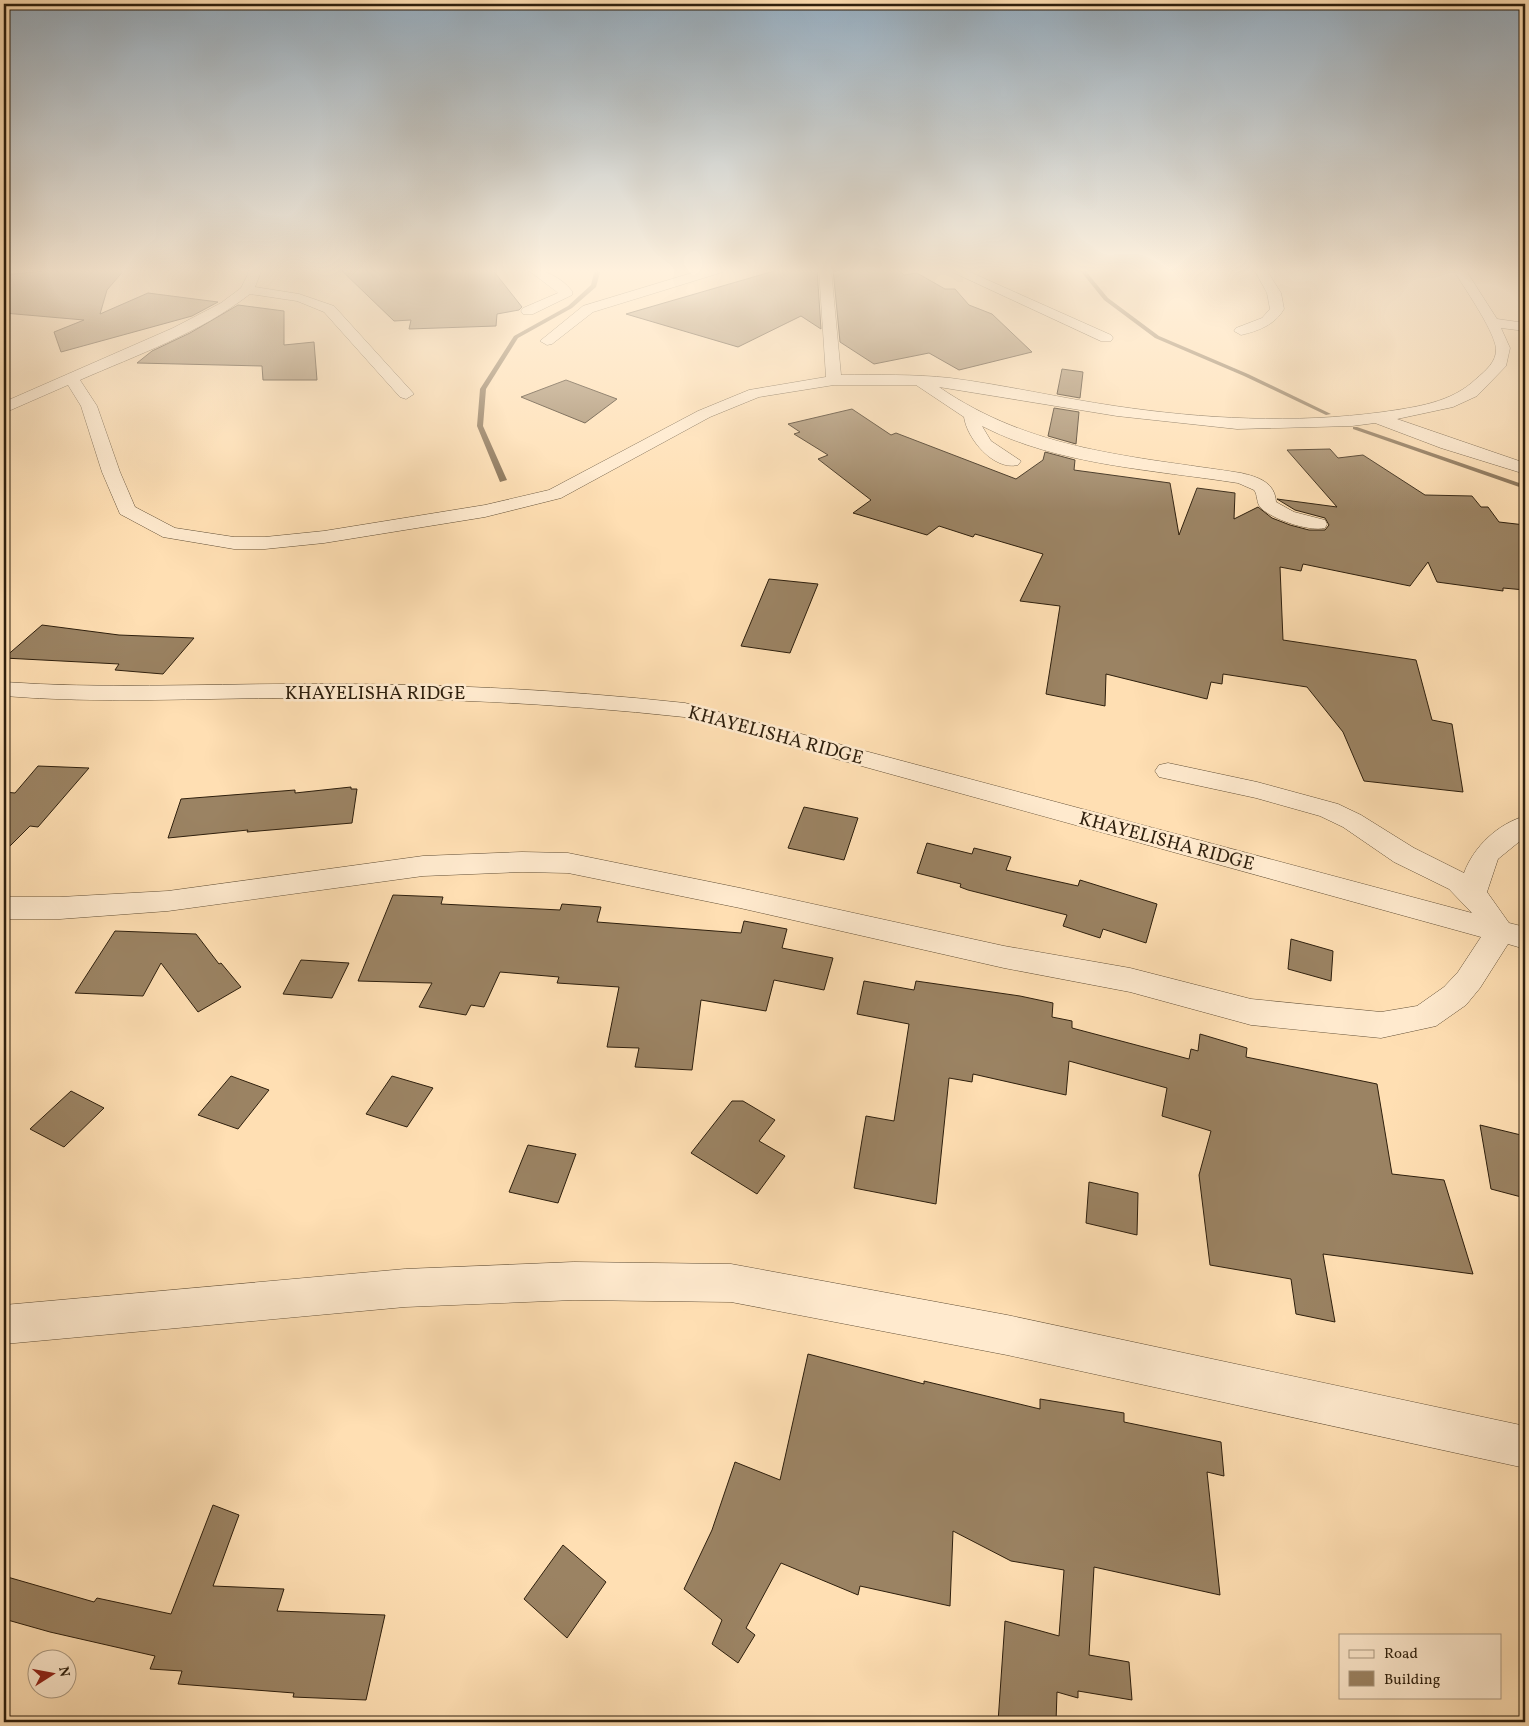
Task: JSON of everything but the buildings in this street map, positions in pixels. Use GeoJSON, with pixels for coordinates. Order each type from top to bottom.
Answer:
{"type":"FeatureCollection","features":[{"type":"Feature","properties":{"kind":"street"},"geometry":{"type":"LineString","coordinates":[[4,408],[136,350]]}},
{"type":"Feature","properties":{"kind":"street"},"geometry":{"type":"LineString","coordinates":[[366,350],[406,394]]}},
{"type":"Feature","properties":{"kind":"street"},"geometry":{"type":"LineString","coordinates":[[832,350],[834,380]]}},
{"type":"Feature","properties":{"kind":"street"},"geometry":{"type":"LineString","coordinates":[[70,379],[80,387],[88,402],[107,461],[127,510],[170,533],[234,543],[264,543],[324,537],[428,521],[485,511],[555,494],[679,426],[756,393],[834,380],[920,381],[995,389],[1117,410],[1237,424],[1352,421],[1447,404],[1471,393],[1499,366],[1503,350]]}},
{"type":"Feature","properties":{"kind":"street"},"geometry":{"type":"LineString","coordinates":[[920,381],[942,398],[972,416],[1021,437],[1089,456],[1241,478],[1258,484],[1265,489],[1268,495],[1267,504],[1279,512],[1318,524]]}},
{"type":"Feature","properties":{"kind":"street"},"geometry":{"type":"LineString","coordinates":[[972,416],[974,432],[979,439],[987,447],[1012,461]]}},
{"type":"Feature","properties":{"kind":"street"},"geometry":{"type":"LineString","coordinates":[[1377,418],[1447,444],[1525,469]]}},
{"type":"Feature","properties":{"kind":"street","name":"KHAYELISHA RIDGE"},"geometry":{"type":"LineString","coordinates":[[4,689],[62,693],[489,693],[625,702],[685,710],[1287,872],[1513,935]]}},
{"type":"Feature","properties":{"kind":"street"},"geometry":{"type":"LineString","coordinates":[[4,908],[60,908],[168,901],[423,866],[522,862],[568,863],[740,898],[1004,957],[1130,980],[1251,1012],[1381,1025],[1425,1017],[1455,996],[1513,935],[1459,882],[1404,855],[1352,821],[1329,810],[1257,790],[1168,771]]}},
{"type":"Feature","properties":{"kind":"street"},"geometry":{"type":"LineString","coordinates":[[1472,895],[1484,856],[1492,847],[1525,825]]}},
{"type":"Feature","properties":{"kind":"street"},"geometry":{"type":"LineString","coordinates":[[4,1325],[405,1288],[574,1281],[731,1283],[1007,1336],[1525,1447]]}},
{"type":"Feature","properties":{"kind":"waterway"},"geometry":{"type":"LineString","coordinates":[[503,480],[480,426],[483,389],[508,350]]}},
{"type":"Feature","properties":{"kind":"waterway"},"geometry":{"type":"LineString","coordinates":[[1186,350],[1246,375],[1328,414]]}},
{"type":"Feature","properties":{"kind":"waterway"},"geometry":{"type":"LineString","coordinates":[[1355,428],[1525,487]]}}]}
